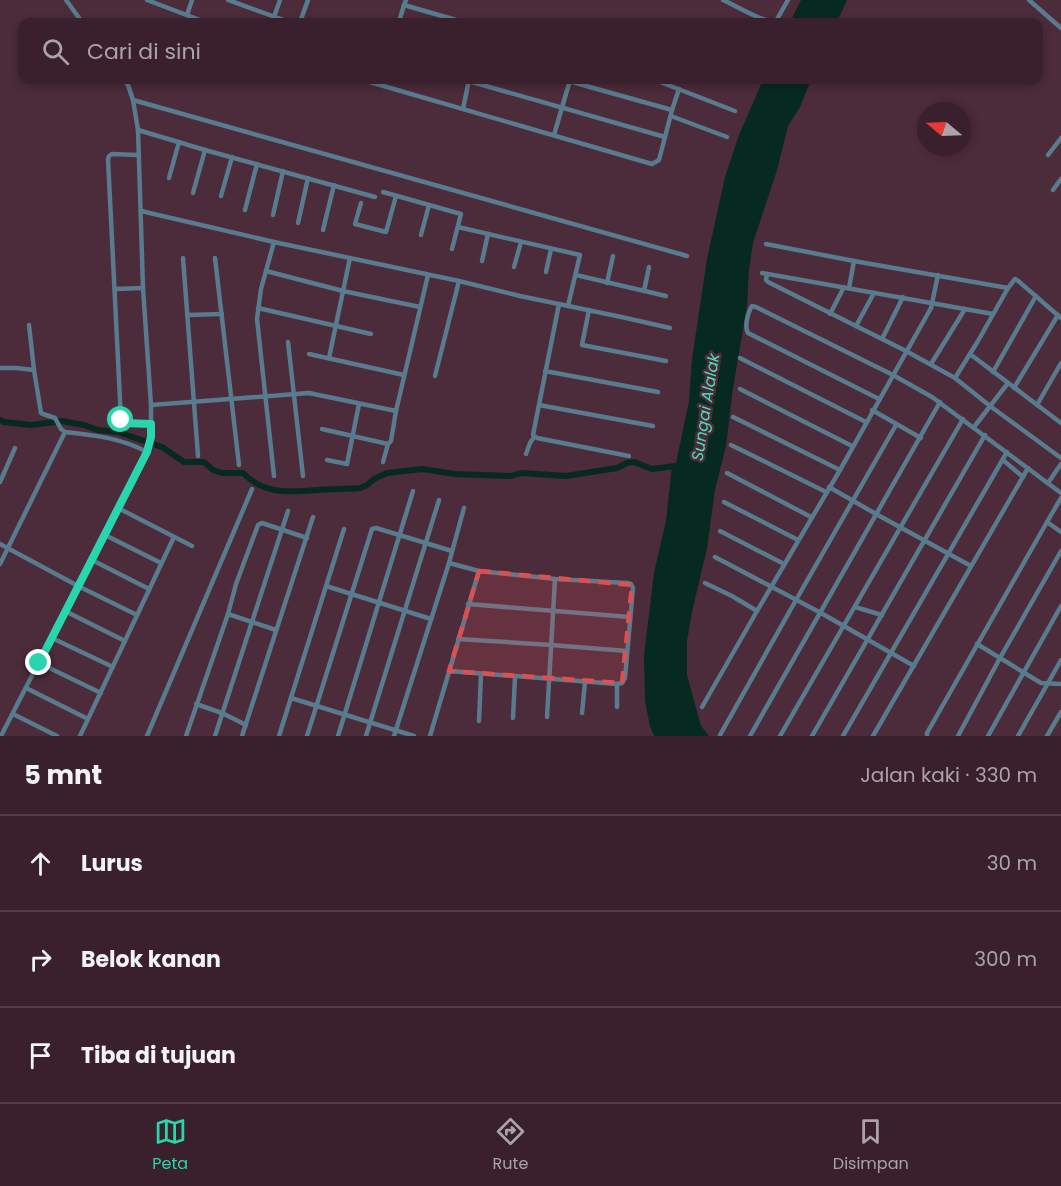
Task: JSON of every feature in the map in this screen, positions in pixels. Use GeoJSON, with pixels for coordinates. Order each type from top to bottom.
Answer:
{"type":"FeatureCollection","features":[{"type":"Feature","properties":{"kind":"street"},"geometry":{"type":"LineString","coordinates":[[147,0],[162,2],[195,18]]}},
{"type":"Feature","properties":{"kind":"street"},"geometry":{"type":"LineString","coordinates":[[187,15],[192,0]]}},
{"type":"Feature","properties":{"kind":"street"},"geometry":{"type":"LineString","coordinates":[[228,0],[274,17],[280,0]]}},
{"type":"Feature","properties":{"kind":"street"},"geometry":{"type":"LineString","coordinates":[[248,7],[250,0]]}},
{"type":"Feature","properties":{"kind":"street"},"geometry":{"type":"LineString","coordinates":[[301,18],[308,0]]}},
{"type":"Feature","properties":{"kind":"street"},"geometry":{"type":"LineString","coordinates":[[723,0],[763,18]]}},
{"type":"Feature","properties":{"kind":"street"},"geometry":{"type":"LineString","coordinates":[[778,18],[788,0]]}},
{"type":"Feature","properties":{"kind":"street"},"geometry":{"type":"LineString","coordinates":[[1029,0],[1061,28]]}},
{"type":"Feature","properties":{"kind":"street"},"geometry":{"type":"LineString","coordinates":[[69,2],[79,18]]}},
{"type":"Feature","properties":{"kind":"street"},"geometry":{"type":"LineString","coordinates":[[400,18],[405,3],[451,18]]}},
{"type":"Feature","properties":{"kind":"street"},"geometry":{"type":"LineString","coordinates":[[1,736],[92,560],[147,450],[151,437],[138,130],[133,100],[127,84]]}},
{"type":"Feature","properties":{"kind":"street"},"geometry":{"type":"LineString","coordinates":[[379,84],[652,164],[659,160],[679,89]]}},
{"type":"Feature","properties":{"kind":"street"},"geometry":{"type":"LineString","coordinates":[[463,109],[467,84]]}},
{"type":"Feature","properties":{"kind":"street"},"geometry":{"type":"LineString","coordinates":[[482,84],[665,137]]}},
{"type":"Feature","properties":{"kind":"street"},"geometry":{"type":"LineString","coordinates":[[554,135],[567,84]]}},
{"type":"Feature","properties":{"kind":"street"},"geometry":{"type":"LineString","coordinates":[[581,84],[672,113],[727,137]]}},
{"type":"Feature","properties":{"kind":"street"},"geometry":{"type":"LineString","coordinates":[[666,84],[735,111]]}},
{"type":"Feature","properties":{"kind":"street"},"geometry":{"type":"LineString","coordinates":[[133,100],[687,256]]}},
{"type":"Feature","properties":{"kind":"street"},"geometry":{"type":"LineString","coordinates":[[138,130],[375,197]]}},
{"type":"Feature","properties":{"kind":"street"},"geometry":{"type":"LineString","coordinates":[[1047,155],[1061,138]]}},
{"type":"Feature","properties":{"kind":"street"},"geometry":{"type":"LineString","coordinates":[[169,178],[179,142]]}},
{"type":"Feature","properties":{"kind":"street"},"geometry":{"type":"LineString","coordinates":[[194,193],[204,150]]}},
{"type":"Feature","properties":{"kind":"street"},"geometry":{"type":"LineString","coordinates":[[138,155],[112,154],[108,156],[108,159],[121,420],[124,423],[151,424]]}},
{"type":"Feature","properties":{"kind":"street"},"geometry":{"type":"LineString","coordinates":[[220,196],[232,157]]}},
{"type":"Feature","properties":{"kind":"street"},"geometry":{"type":"LineString","coordinates":[[245,210],[257,164]]}},
{"type":"Feature","properties":{"kind":"street"},"geometry":{"type":"LineString","coordinates":[[273,215],[283,171]]}},
{"type":"Feature","properties":{"kind":"street"},"geometry":{"type":"LineString","coordinates":[[298,223],[308,178]]}},
{"type":"Feature","properties":{"kind":"street"},"geometry":{"type":"LineString","coordinates":[[1053,190],[1061,179]]}},
{"type":"Feature","properties":{"kind":"street"},"geometry":{"type":"LineString","coordinates":[[323,230],[334,185]]}},
{"type":"Feature","properties":{"kind":"street"},"geometry":{"type":"LineString","coordinates":[[383,192],[461,214],[452,249]]}},
{"type":"Feature","properties":{"kind":"street"},"geometry":{"type":"LineString","coordinates":[[361,203],[355,224],[386,232],[396,196]]}},
{"type":"Feature","properties":{"kind":"street"},"geometry":{"type":"LineString","coordinates":[[421,235],[429,205]]}},
{"type":"Feature","properties":{"kind":"street"},"geometry":{"type":"LineString","coordinates":[[141,211],[670,328]]}},
{"type":"Feature","properties":{"kind":"street"},"geometry":{"type":"LineString","coordinates":[[458,227],[580,255],[568,306]]}},
{"type":"Feature","properties":{"kind":"street"},"geometry":{"type":"LineString","coordinates":[[482,261],[488,234]]}},
{"type":"Feature","properties":{"kind":"street"},"geometry":{"type":"LineString","coordinates":[[274,242],[258,308],[258,333],[274,476]]}},
{"type":"Feature","properties":{"kind":"street"},"geometry":{"type":"LineString","coordinates":[[514,267],[521,242]]}},
{"type":"Feature","properties":{"kind":"street"},"geometry":{"type":"LineString","coordinates":[[766,244],[1008,288]]}},
{"type":"Feature","properties":{"kind":"street"},"geometry":{"type":"LineString","coordinates":[[546,272],[551,249]]}},
{"type":"Feature","properties":{"kind":"street"},"geometry":{"type":"LineString","coordinates":[[607,283],[613,256]]}},
{"type":"Feature","properties":{"kind":"street"},"geometry":{"type":"LineString","coordinates":[[183,258],[198,456]]}},
{"type":"Feature","properties":{"kind":"street"},"geometry":{"type":"LineString","coordinates":[[215,258],[239,465]]}},
{"type":"Feature","properties":{"kind":"street"},"geometry":{"type":"LineString","coordinates":[[329,358],[350,258]]}},
{"type":"Feature","properties":{"kind":"street"},"geometry":{"type":"LineString","coordinates":[[830,314],[846,288],[854,261]]}},
{"type":"Feature","properties":{"kind":"street"},"geometry":{"type":"LineString","coordinates":[[644,291],[649,267]]}},
{"type":"Feature","properties":{"kind":"street"},"geometry":{"type":"LineString","coordinates":[[266,271],[343,291],[420,307]]}},
{"type":"Feature","properties":{"kind":"street"},"geometry":{"type":"LineString","coordinates":[[993,314],[765,273],[768,282],[955,378],[1061,458]]}},
{"type":"Feature","properties":{"kind":"street"},"geometry":{"type":"LineString","coordinates":[[383,462],[391,441],[428,275]]}},
{"type":"Feature","properties":{"kind":"street"},"geometry":{"type":"LineString","coordinates":[[576,275],[666,296]]}},
{"type":"Feature","properties":{"kind":"street"},"geometry":{"type":"LineString","coordinates":[[702,707],[931,308],[938,275]]}},
{"type":"Feature","properties":{"kind":"street"},"geometry":{"type":"LineString","coordinates":[[955,378],[1008,288],[1017,279],[1060,316],[1014,388]]}},
{"type":"Feature","properties":{"kind":"street"},"geometry":{"type":"LineString","coordinates":[[435,376],[459,281]]}},
{"type":"Feature","properties":{"kind":"street"},"geometry":{"type":"LineString","coordinates":[[115,289],[143,288]]}},
{"type":"Feature","properties":{"kind":"street"},"geometry":{"type":"LineString","coordinates":[[856,326],[874,293]]}},
{"type":"Feature","properties":{"kind":"street"},"geometry":{"type":"LineString","coordinates":[[993,372],[1036,296]]}},
{"type":"Feature","properties":{"kind":"street"},"geometry":{"type":"LineString","coordinates":[[882,339],[903,297]]}},
{"type":"Feature","properties":{"kind":"street"},"geometry":{"type":"LineString","coordinates":[[526,454],[534,437],[559,304]]}},
{"type":"Feature","properties":{"kind":"street"},"geometry":{"type":"LineString","coordinates":[[879,399],[748,333],[746,328],[752,306],[893,375],[940,402],[1061,493]]}},
{"type":"Feature","properties":{"kind":"street"},"geometry":{"type":"LineString","coordinates":[[258,308],[370,334]]}},
{"type":"Feature","properties":{"kind":"street"},"geometry":{"type":"LineString","coordinates":[[931,364],[965,309]]}},
{"type":"Feature","properties":{"kind":"street"},"geometry":{"type":"LineString","coordinates":[[589,310],[582,345],[666,361]]}},
{"type":"Feature","properties":{"kind":"street"},"geometry":{"type":"LineString","coordinates":[[187,315],[222,314]]}},
{"type":"Feature","properties":{"kind":"street"},"geometry":{"type":"LineString","coordinates":[[29,326],[41,412],[57,420],[65,432],[111,438],[147,450]]}},
{"type":"Feature","properties":{"kind":"street"},"geometry":{"type":"LineString","coordinates":[[288,342],[303,476]]}},
{"type":"Feature","properties":{"kind":"street"},"geometry":{"type":"LineString","coordinates":[[309,354],[404,375]]}},
{"type":"Feature","properties":{"kind":"street"},"geometry":{"type":"LineString","coordinates":[[970,354],[1061,422]]}},
{"type":"Feature","properties":{"kind":"street"},"geometry":{"type":"LineString","coordinates":[[740,358],[866,422]]}},
{"type":"Feature","properties":{"kind":"street"},"geometry":{"type":"LineString","coordinates":[[1037,405],[1061,363]]}},
{"type":"Feature","properties":{"kind":"street"},"geometry":{"type":"LineString","coordinates":[[0,368],[34,370]]}},
{"type":"Feature","properties":{"kind":"street"},"geometry":{"type":"LineString","coordinates":[[545,371],[658,393]]}},
{"type":"Feature","properties":{"kind":"street"},"geometry":{"type":"LineString","coordinates":[[974,427],[1008,383]]}},
{"type":"Feature","properties":{"kind":"street"},"geometry":{"type":"LineString","coordinates":[[740,389],[852,446]]}},
{"type":"Feature","properties":{"kind":"street"},"geometry":{"type":"LineString","coordinates":[[151,405],[309,393],[396,411]]}},
{"type":"Feature","properties":{"kind":"street"},"geometry":{"type":"LineString","coordinates":[[750,736],[940,402]]}},
{"type":"Feature","properties":{"kind":"street"},"geometry":{"type":"LineString","coordinates":[[327,460],[347,464],[359,404]]}},
{"type":"Feature","properties":{"kind":"street"},"geometry":{"type":"LineString","coordinates":[[539,405],[653,426]]}},
{"type":"Feature","properties":{"kind":"street"},"geometry":{"type":"LineString","coordinates":[[872,410],[921,438]]}},
{"type":"Feature","properties":{"kind":"street"},"geometry":{"type":"LineString","coordinates":[[733,417],[840,470]]}},
{"type":"Feature","properties":{"kind":"street"},"geometry":{"type":"LineString","coordinates":[[780,736],[963,419]]}},
{"type":"Feature","properties":{"kind":"street"},"geometry":{"type":"LineString","coordinates":[[720,735],[896,425]]}},
{"type":"Feature","properties":{"kind":"street"},"geometry":{"type":"LineString","coordinates":[[322,429],[388,444]]}},
{"type":"Feature","properties":{"kind":"street"},"geometry":{"type":"LineString","coordinates":[[0,564],[65,432]]}},
{"type":"Feature","properties":{"kind":"street"},"geometry":{"type":"LineString","coordinates":[[812,736],[985,435]]}},
{"type":"Feature","properties":{"kind":"street"},"geometry":{"type":"LineString","coordinates":[[534,437],[629,456]]}},
{"type":"Feature","properties":{"kind":"street"},"geometry":{"type":"LineString","coordinates":[[731,445],[826,492]]}},
{"type":"Feature","properties":{"kind":"street"},"geometry":{"type":"LineString","coordinates":[[0,482],[15,448]]}},
{"type":"Feature","properties":{"kind":"street"},"geometry":{"type":"LineString","coordinates":[[843,736],[1007,452]]}},
{"type":"Feature","properties":{"kind":"street"},"geometry":{"type":"LineString","coordinates":[[1003,460],[1023,477]]}},
{"type":"Feature","properties":{"kind":"street"},"geometry":{"type":"LineString","coordinates":[[1048,483],[1061,464]]}},
{"type":"Feature","properties":{"kind":"street"},"geometry":{"type":"LineString","coordinates":[[873,736],[1028,468]]}},
{"type":"Feature","properties":{"kind":"street"},"geometry":{"type":"LineString","coordinates":[[727,474],[812,517]]}},
{"type":"Feature","properties":{"kind":"street"},"geometry":{"type":"LineString","coordinates":[[829,487],[971,566]]}},
{"type":"Feature","properties":{"kind":"street"},"geometry":{"type":"LineString","coordinates":[[147,736],[252,489]]}},
{"type":"Feature","properties":{"kind":"street"},"geometry":{"type":"LineString","coordinates":[[338,736],[413,491]]}},
{"type":"Feature","properties":{"kind":"street"},"geometry":{"type":"LineString","coordinates":[[927,736],[1061,498]]}},
{"type":"Feature","properties":{"kind":"street"},"geometry":{"type":"LineString","coordinates":[[366,736],[440,500]]}},
{"type":"Feature","properties":{"kind":"street"},"geometry":{"type":"LineString","coordinates":[[724,502],[798,540]]}},
{"type":"Feature","properties":{"kind":"street"},"geometry":{"type":"LineString","coordinates":[[118,508],[192,546]]}},
{"type":"Feature","properties":{"kind":"street"},"geometry":{"type":"LineString","coordinates":[[395,733],[465,508]]}},
{"type":"Feature","properties":{"kind":"street"},"geometry":{"type":"LineString","coordinates":[[215,736],[288,511]]}},
{"type":"Feature","properties":{"kind":"street"},"geometry":{"type":"LineString","coordinates":[[242,736],[313,517]]}},
{"type":"Feature","properties":{"kind":"street"},"geometry":{"type":"LineString","coordinates":[[1047,522],[1061,532]]}},
{"type":"Feature","properties":{"kind":"street"},"geometry":{"type":"LineString","coordinates":[[186,736],[258,525],[262,523],[307,538]]}},
{"type":"Feature","properties":{"kind":"street"},"geometry":{"type":"LineString","coordinates":[[279,736],[344,529]]}},
{"type":"Feature","properties":{"kind":"street"},"geometry":{"type":"LineString","coordinates":[[307,736],[372,529],[400,534],[452,551]]}},
{"type":"Feature","properties":{"kind":"street"},"geometry":{"type":"LineString","coordinates":[[720,531],[784,564]]}},
{"type":"Feature","properties":{"kind":"street"},"geometry":{"type":"LineString","coordinates":[[105,534],[161,563]]}},
{"type":"Feature","properties":{"kind":"street"},"geometry":{"type":"LineString","coordinates":[[80,736],[174,537]]}},
{"type":"Feature","properties":{"kind":"street"},"geometry":{"type":"LineString","coordinates":[[0,544],[137,615]]}},
{"type":"Feature","properties":{"kind":"street"},"geometry":{"type":"LineString","coordinates":[[958,736],[1061,551]]}},
{"type":"Feature","properties":{"kind":"street"},"geometry":{"type":"LineString","coordinates":[[715,558],[821,613],[914,666]]}},
{"type":"Feature","properties":{"kind":"street"},"geometry":{"type":"LineString","coordinates":[[92,560],[148,589]]}},
{"type":"Feature","properties":{"kind":"street"},"geometry":{"type":"LineString","coordinates":[[449,563],[479,571],[555,579],[630,583],[633,588],[625,678],[622,683],[449,671]]}},
{"type":"Feature","properties":{"kind":"street"},"geometry":{"type":"LineString","coordinates":[[430,736],[479,571]]}},
{"type":"Feature","properties":{"kind":"street"},"geometry":{"type":"LineString","coordinates":[[547,717],[555,579]]}},
{"type":"Feature","properties":{"kind":"street"},"geometry":{"type":"LineString","coordinates":[[705,583],[756,611]]}},
{"type":"Feature","properties":{"kind":"street"},"geometry":{"type":"LineString","coordinates":[[326,586],[431,619]]}},
{"type":"Feature","properties":{"kind":"street"},"geometry":{"type":"LineString","coordinates":[[468,604],[630,617]]}},
{"type":"Feature","properties":{"kind":"street"},"geometry":{"type":"LineString","coordinates":[[988,736],[1061,606]]}},
{"type":"Feature","properties":{"kind":"street"},"geometry":{"type":"LineString","coordinates":[[855,607],[882,615]]}},
{"type":"Feature","properties":{"kind":"street"},"geometry":{"type":"LineString","coordinates":[[65,611],[125,641]]}},
{"type":"Feature","properties":{"kind":"street"},"geometry":{"type":"LineString","coordinates":[[228,614],[276,630]]}},
{"type":"Feature","properties":{"kind":"street"},"geometry":{"type":"LineString","coordinates":[[52,638],[112,667]]}},
{"type":"Feature","properties":{"kind":"street"},"geometry":{"type":"LineString","coordinates":[[458,639],[627,651]]}},
{"type":"Feature","properties":{"kind":"street"},"geometry":{"type":"LineString","coordinates":[[977,644],[1041,683],[1061,684]]}},
{"type":"Feature","properties":{"kind":"street"},"geometry":{"type":"LineString","coordinates":[[1018,736],[1061,660]]}},
{"type":"Feature","properties":{"kind":"street"},"geometry":{"type":"LineString","coordinates":[[39,663],[101,693]]}},
{"type":"Feature","properties":{"kind":"street"},"geometry":{"type":"LineString","coordinates":[[478,721],[481,675]]}},
{"type":"Feature","properties":{"kind":"street"},"geometry":{"type":"LineString","coordinates":[[513,718],[515,677]]}},
{"type":"Feature","properties":{"kind":"street"},"geometry":{"type":"LineString","coordinates":[[582,713],[585,682]]}},
{"type":"Feature","properties":{"kind":"street"},"geometry":{"type":"LineString","coordinates":[[617,684],[617,707]]}},
{"type":"Feature","properties":{"kind":"street"},"geometry":{"type":"LineString","coordinates":[[26,688],[88,719]]}},
{"type":"Feature","properties":{"kind":"street"},"geometry":{"type":"LineString","coordinates":[[291,698],[370,722],[395,733],[414,736]]}},
{"type":"Feature","properties":{"kind":"street"},"geometry":{"type":"LineString","coordinates":[[196,704],[246,725]]}},
{"type":"Feature","properties":{"kind":"street"},"geometry":{"type":"LineString","coordinates":[[1047,736],[1061,712]]}},
{"type":"Feature","properties":{"kind":"street"},"geometry":{"type":"LineString","coordinates":[[13,714],[57,736]]}},
{"type":"Feature","properties":{"kind":"highlighted area"},"geometry":{"type":"Polygon","coordinates":[[[479,571],[632,585],[622,683],[449,671],[479,571]]]}},
{"type":"Feature","properties":{"kind":"water"},"geometry":{"type":"Polygon","coordinates":[[[801,0],[847,0],[839,18],[792,18],[801,0]]]}},
{"type":"Feature","properties":{"kind":"water","name":"Sungai Alalak"},"geometry":{"type":"Polygon","coordinates":[[[761,84],[809,84],[800,107],[788,126],[777,170],[753,243],[747,306],[726,446],[715,490],[707,548],[687,641],[687,675],[701,726],[709,736],[654,736],[645,701],[644,655],[654,573],[666,521],[672,466],[675,468],[689,401],[692,359],[707,259],[725,177],[739,135],[761,84]]]}},
{"type":"Feature","properties":{"kind":"waterway","name":"Sungai Alalak"},"geometry":{"type":"LineString","coordinates":[[0,420],[31,425],[62,421],[98,430],[118,432],[162,447],[184,462],[204,462],[213,470],[222,473],[243,473],[269,489],[288,491],[360,488],[387,473],[422,469],[455,474],[511,476],[521,473],[566,476],[617,468],[634,462],[652,469],[683,465]]}},
{"type":"Feature","properties":{"kind":"route"},"geometry":{"type":"LineString","coordinates":[[39,663],[147,452],[151,437],[151,424],[124,423],[121,420]]}}]}
